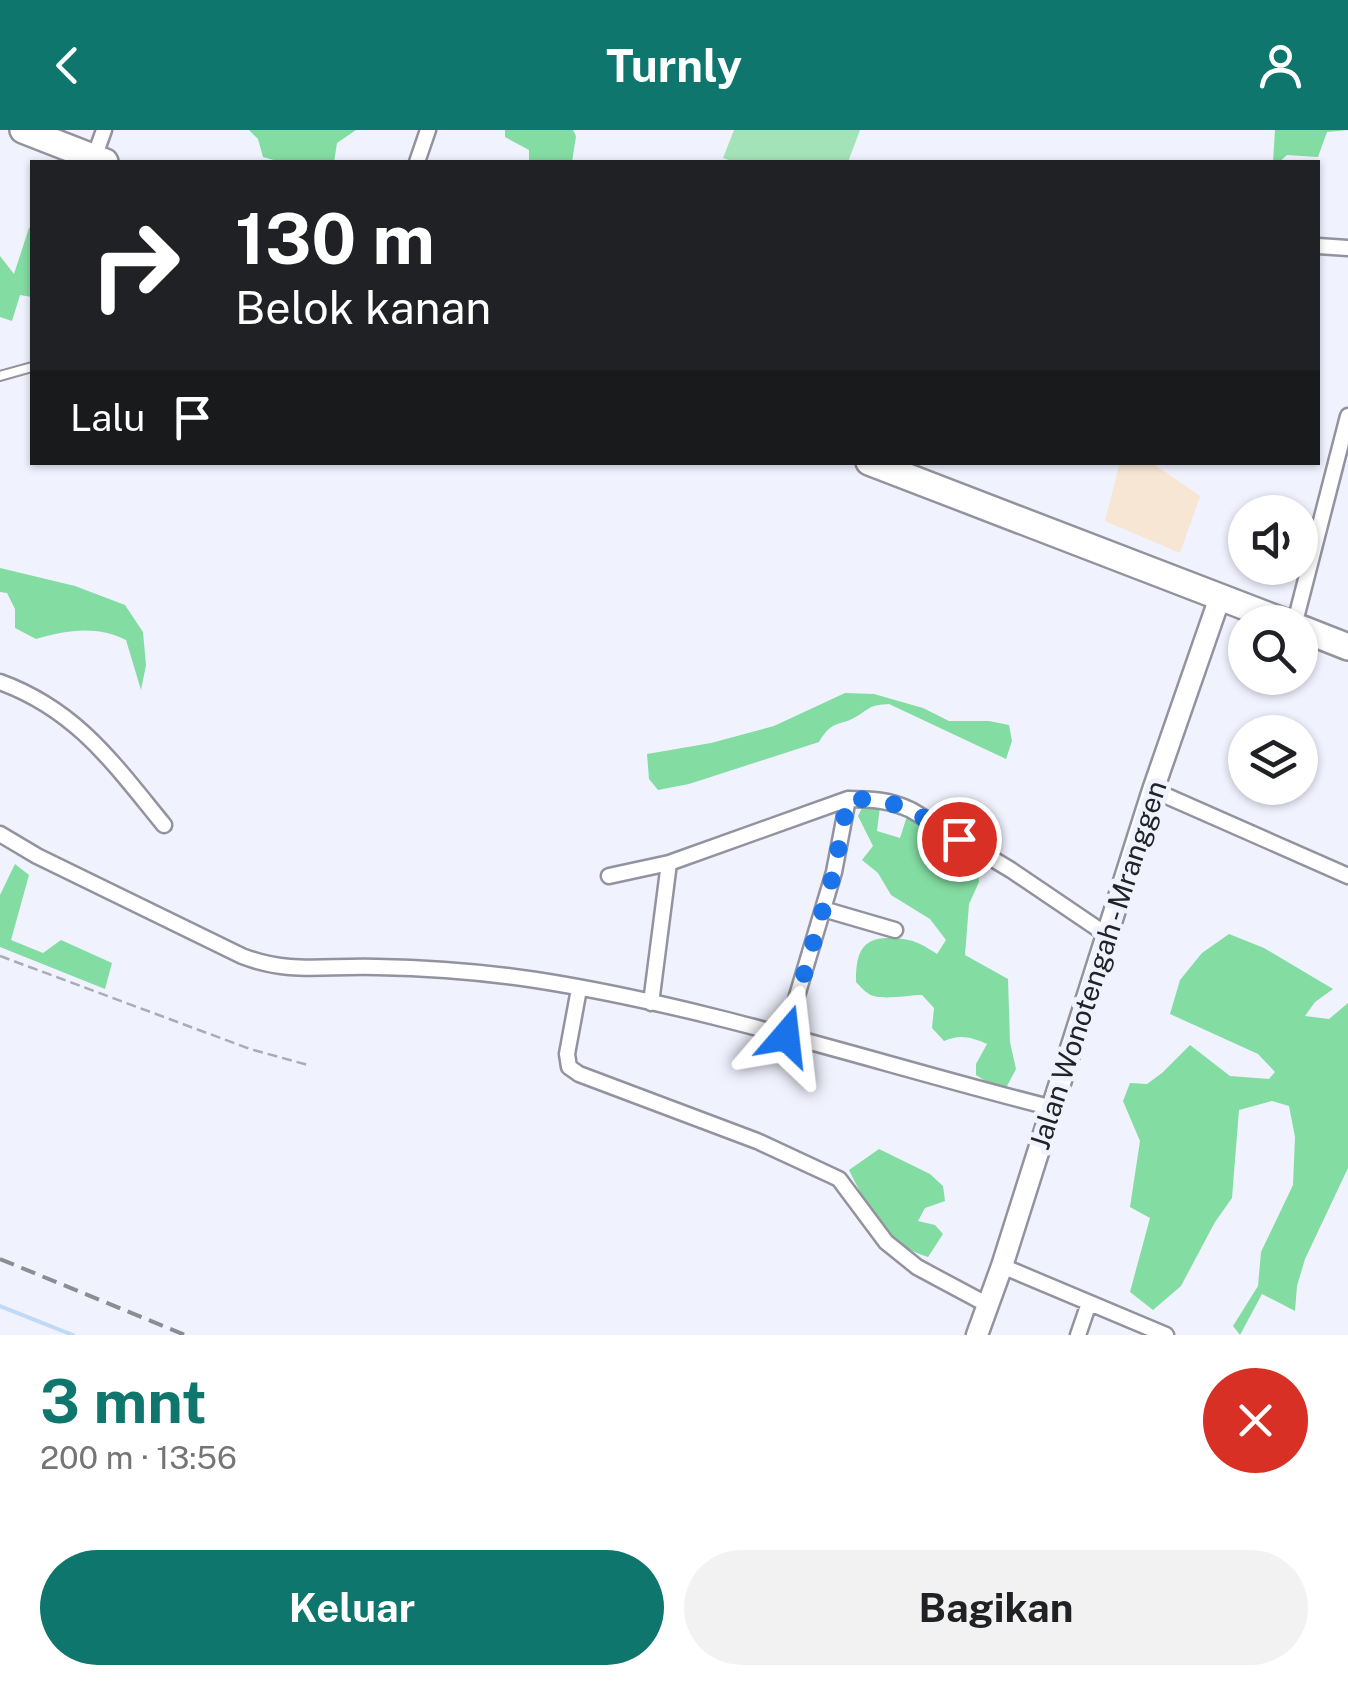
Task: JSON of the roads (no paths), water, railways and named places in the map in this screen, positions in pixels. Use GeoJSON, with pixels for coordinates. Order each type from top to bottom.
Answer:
{"type":"FeatureCollection","features":[{"type":"Feature","properties":{"kind":"highway"},"geometry":{"type":"LineString","coordinates":[[23,130],[100,160]]}},
{"type":"Feature","properties":{"kind":"highway"},"geometry":{"type":"LineString","coordinates":[[877,465],[1241,605]]}},
{"type":"Feature","properties":{"kind":"highway"},"geometry":{"type":"LineString","coordinates":[[1318,635],[1348,647]]}},
{"type":"Feature","properties":{"kind":"street"},"geometry":{"type":"LineString","coordinates":[[100,160],[104,130]]}},
{"type":"Feature","properties":{"kind":"street"},"geometry":{"type":"LineString","coordinates":[[418,160],[428,130]]}},
{"type":"Feature","properties":{"kind":"street"},"geometry":{"type":"LineString","coordinates":[[1320,246],[1348,248]]}},
{"type":"Feature","properties":{"kind":"street"},"geometry":{"type":"LineString","coordinates":[[1299,605],[1348,416]]}},
{"type":"Feature","properties":{"kind":"street","name":"Jalan Wonotengah - Mranggen"},"geometry":{"type":"LineString","coordinates":[[977,1335],[1153,790],[1220,597]]}},
{"type":"Feature","properties":{"kind":"street"},"geometry":{"type":"LineString","coordinates":[[0,682],[64,714],[100,747],[164,825]]}},
{"type":"Feature","properties":{"kind":"street"},"geometry":{"type":"LineString","coordinates":[[1153,790],[1348,876]]}},
{"type":"Feature","properties":{"kind":"street"},"geometry":{"type":"LineString","coordinates":[[610,876],[669,863],[848,799],[873,798],[911,810],[1012,870],[1106,935]]}},
{"type":"Feature","properties":{"kind":"street"},"geometry":{"type":"LineString","coordinates":[[786,1036],[823,909],[848,799]]}},
{"type":"Feature","properties":{"kind":"street"},"geometry":{"type":"LineString","coordinates":[[0,834],[37,856],[264,965],[288,969],[372,966],[451,970],[537,980],[786,1036],[1053,1108]]}},
{"type":"Feature","properties":{"kind":"street"},"geometry":{"type":"LineString","coordinates":[[651,1003],[669,863]]}},
{"type":"Feature","properties":{"kind":"street"},"geometry":{"type":"LineString","coordinates":[[823,909],[894,930]]}},
{"type":"Feature","properties":{"kind":"street"},"geometry":{"type":"LineString","coordinates":[[579,989],[567,1054],[569,1067],[757,1141],[839,1179],[886,1242],[917,1267],[988,1305]]}},
{"type":"Feature","properties":{"kind":"street"},"geometry":{"type":"LineString","coordinates":[[1002,1266],[1166,1335]]}},
{"type":"Feature","properties":{"kind":"street"},"geometry":{"type":"LineString","coordinates":[[1078,1335],[1090,1302]]}},
{"type":"Feature","properties":{"kind":"lane"},"geometry":{"type":"LineString","coordinates":[[0,376],[30,368]]}},
{"type":"Feature","properties":{"kind":"waterway"},"geometry":{"type":"LineString","coordinates":[[0,1306],[73,1335]]}},
{"type":"Feature","properties":{"kind":"railway"},"geometry":{"type":"LineString","coordinates":[[0,1259],[185,1335]]}}]}
